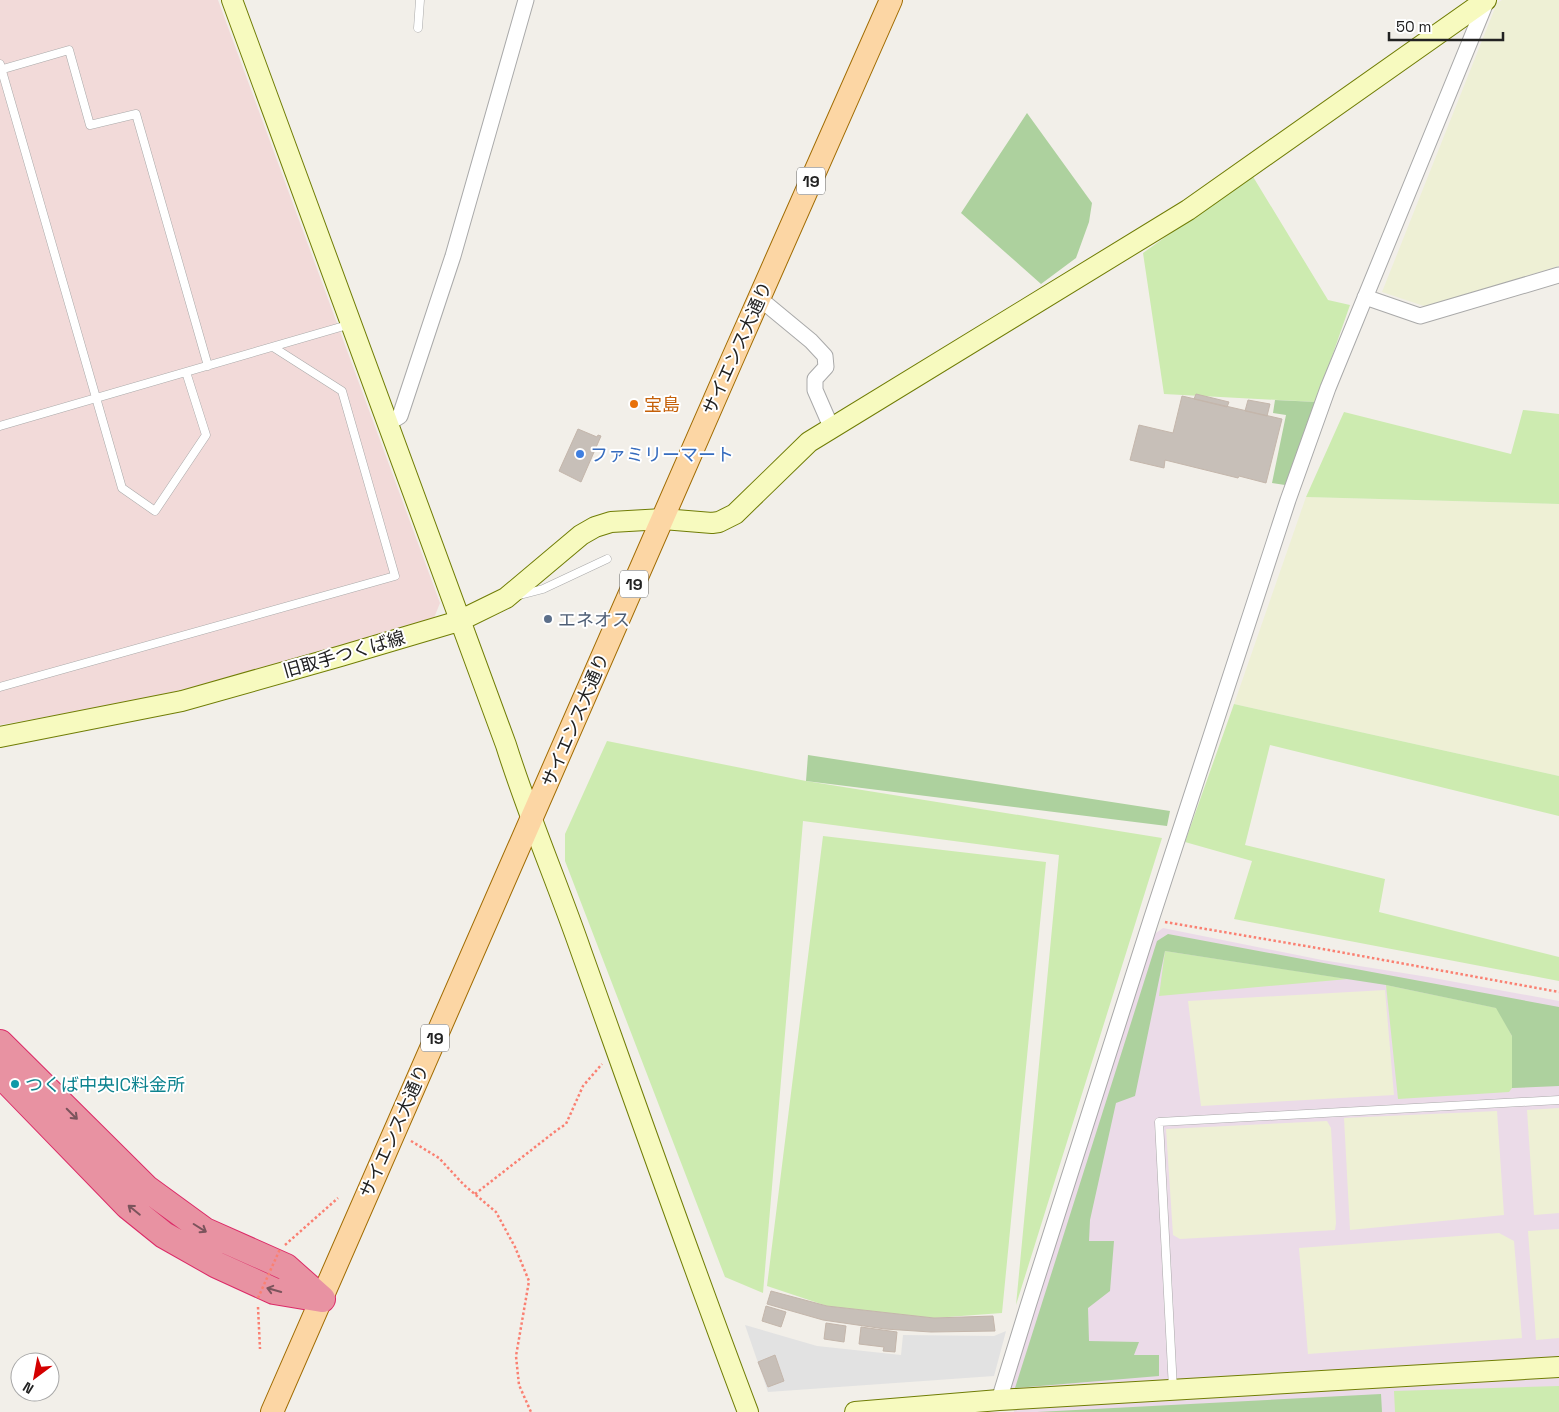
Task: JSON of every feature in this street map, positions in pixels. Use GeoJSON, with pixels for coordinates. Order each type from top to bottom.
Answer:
{"type":"FeatureCollection","features":[{"type":"Feature","properties":{"kind":"highway"},"geometry":{"type":"LineString","coordinates":[[0,1043],[146,1188],[205,1232],[286,1267],[322,1299]]}},
{"type":"Feature","properties":{"kind":"highway"},"geometry":{"type":"LineString","coordinates":[[0,1074],[128,1206],[164,1234],[217,1266],[274,1291],[322,1299]]}},
{"type":"Feature","properties":{"kind":"main road","name":"サイエンス大通り"},"geometry":{"type":"LineString","coordinates":[[272,1412],[891,0]]}},
{"type":"Feature","properties":{"kind":"street"},"geometry":{"type":"LineString","coordinates":[[232,0],[506,745],[531,821],[563,900],[690,1259],[748,1412]]}},
{"type":"Feature","properties":{"kind":"street"},"geometry":{"type":"LineString","coordinates":[[387,424],[400,416],[453,256],[526,0]]}},
{"type":"Feature","properties":{"kind":"street"},"geometry":{"type":"LineString","coordinates":[[999,1404],[1028,1306],[1151,920],[1288,500],[1328,388],[1487,0]]}},
{"type":"Feature","properties":{"kind":"street","name":"旧取手つくば線"},"geometry":{"type":"LineString","coordinates":[[0,736],[182,701],[459,620],[506,598],[582,535],[595,527],[610,522],[663,519],[719,522],[735,514],[809,442],[1188,210],[1487,0]]}},
{"type":"Feature","properties":{"kind":"street"},"geometry":{"type":"LineString","coordinates":[[1365,297],[1420,316],[1559,275]]}},
{"type":"Feature","properties":{"kind":"street"},"geometry":{"type":"LineString","coordinates":[[759,298],[811,340],[826,356],[826,366],[815,379],[815,390],[832,429]]}},
{"type":"Feature","properties":{"kind":"street"},"geometry":{"type":"LineString","coordinates":[[855,1412],[1559,1367]]}},
{"type":"Feature","properties":{"kind":"lane"},"geometry":{"type":"LineString","coordinates":[[418,28],[420,0]]}},
{"type":"Feature","properties":{"kind":"lane"},"geometry":{"type":"LineString","coordinates":[[186,372],[206,435],[155,511],[122,488],[1,68],[69,50],[90,125],[136,114],[208,366]]}},
{"type":"Feature","properties":{"kind":"lane"},"geometry":{"type":"LineString","coordinates":[[0,426],[351,324]]}},
{"type":"Feature","properties":{"kind":"lane"},"geometry":{"type":"LineString","coordinates":[[0,687],[395,576],[342,391],[273,347]]}},
{"type":"Feature","properties":{"kind":"lane"},"geometry":{"type":"LineString","coordinates":[[506,598],[543,589],[607,559]]}},
{"type":"Feature","properties":{"kind":"lane"},"geometry":{"type":"LineString","coordinates":[[1173,1391],[1159,1122],[1559,1100]]}},
{"type":"Feature","properties":{"kind":"path"},"geometry":{"type":"LineString","coordinates":[[1151,920],[1323,948],[1559,992]]}},
{"type":"Feature","properties":{"kind":"path"},"geometry":{"type":"LineString","coordinates":[[475,1194],[566,1124],[583,1086],[616,1048]]}},
{"type":"Feature","properties":{"kind":"path"},"geometry":{"type":"LineString","coordinates":[[394,1130],[439,1158],[496,1212],[515,1247],[529,1281],[516,1356],[519,1385],[531,1412]]}},
{"type":"Feature","properties":{"kind":"path"},"geometry":{"type":"LineString","coordinates":[[260,1349],[258,1298],[280,1249],[338,1198]]}},
{"type":"Feature","properties":{"kind":"shaded area"},"geometry":{"type":"Polygon","coordinates":[[[0,0],[218,0],[440,603],[434,618],[213,683],[124,703],[0,725],[0,0]]]}},
{"type":"Feature","properties":{"kind":"shaded area"},"geometry":{"type":"Polygon","coordinates":[[[1163,928],[1322,960],[1559,1001],[1559,1412],[1014,1412],[1010,1384],[1153,935],[1163,928]]]}},
{"type":"Feature","properties":{"kind":"shaded area"},"geometry":{"type":"Polygon","coordinates":[[[745,1325],[817,1346],[901,1355],[903,1335],[994,1336],[1006,1331],[994,1376],[768,1392],[745,1325]]]}},
{"type":"Feature","properties":{"kind":"green space"},"geometry":{"type":"Polygon","coordinates":[[[1502,0],[1559,0],[1559,266],[1427,307],[1382,292],[1497,3],[1502,0]]]}},
{"type":"Feature","properties":{"kind":"green space"},"geometry":{"type":"Polygon","coordinates":[[[1027,113],[1092,203],[1089,222],[1076,258],[1041,284],[961,213],[1027,113]]]}},
{"type":"Feature","properties":{"kind":"green space"},"geometry":{"type":"Polygon","coordinates":[[[1252,175],[1328,300],[1350,305],[1316,402],[1164,394],[1143,253],[1252,175]]]}},
{"type":"Feature","properties":{"kind":"green space"},"geometry":{"type":"Polygon","coordinates":[[[1275,400],[1316,402],[1285,485],[1272,483],[1286,415],[1273,413],[1275,400]]]}},
{"type":"Feature","properties":{"kind":"green space"},"geometry":{"type":"Polygon","coordinates":[[[1523,410],[1559,414],[1559,504],[1306,497],[1344,412],[1511,454],[1523,410]]]}},
{"type":"Feature","properties":{"kind":"green space"},"geometry":{"type":"Polygon","coordinates":[[[1306,497],[1559,504],[1559,776],[1234,704],[1306,497]]]}},
{"type":"Feature","properties":{"kind":"green space"},"geometry":{"type":"Polygon","coordinates":[[[1234,704],[1559,776],[1559,816],[1270,745],[1245,845],[1385,879],[1379,912],[1559,957],[1559,981],[1234,919],[1252,861],[1185,842],[1234,704]]]}},
{"type":"Feature","properties":{"kind":"green space"},"geometry":{"type":"Polygon","coordinates":[[[607,741],[806,781],[1162,838],[1016,1305],[1059,855],[803,821],[763,1293],[725,1277],[565,861],[565,834],[607,741]]]}},
{"type":"Feature","properties":{"kind":"green space"},"geometry":{"type":"Polygon","coordinates":[[[808,755],[1170,811],[1167,826],[806,781],[808,755]]]}},
{"type":"Feature","properties":{"kind":"green space"},"geometry":{"type":"Polygon","coordinates":[[[823,836],[1046,862],[1002,1313],[934,1318],[827,1306],[767,1286],[823,836]]]}},
{"type":"Feature","properties":{"kind":"green space"},"geometry":{"type":"Polygon","coordinates":[[[1168,934],[1559,1007],[1559,1086],[1512,1088],[1512,1036],[1496,1008],[1386,985],[1165,951],[1135,1096],[1116,1103],[1090,1220],[1089,1241],[1114,1241],[1110,1291],[1088,1308],[1089,1341],[1139,1342],[1134,1355],[1159,1355],[1159,1376],[1015,1388],[1157,941],[1168,934]]]}},
{"type":"Feature","properties":{"kind":"green space"},"geometry":{"type":"Polygon","coordinates":[[[1165,951],[1348,979],[1159,996],[1165,951]]]}},
{"type":"Feature","properties":{"kind":"green space"},"geometry":{"type":"Polygon","coordinates":[[[1386,985],[1497,1008],[1512,1036],[1512,1088],[1509,1092],[1398,1099],[1386,985]]]}},
{"type":"Feature","properties":{"kind":"green space"},"geometry":{"type":"Polygon","coordinates":[[[1385,990],[1394,1095],[1201,1106],[1188,1001],[1385,990]]]}},
{"type":"Feature","properties":{"kind":"green space"},"geometry":{"type":"Polygon","coordinates":[[[1559,1108],[1559,1213],[1534,1215],[1527,1110],[1559,1108]]]}},
{"type":"Feature","properties":{"kind":"green space"},"geometry":{"type":"Polygon","coordinates":[[[1497,1111],[1504,1215],[1350,1230],[1344,1118],[1497,1111]]]}},
{"type":"Feature","properties":{"kind":"green space"},"geometry":{"type":"Polygon","coordinates":[[[1327,1121],[1331,1128],[1335,1230],[1180,1239],[1173,1235],[1166,1129],[1327,1121]]]}},
{"type":"Feature","properties":{"kind":"green space"},"geometry":{"type":"Polygon","coordinates":[[[1559,1229],[1559,1338],[1536,1340],[1528,1231],[1559,1229]]]}},
{"type":"Feature","properties":{"kind":"green space"},"geometry":{"type":"Polygon","coordinates":[[[1499,1233],[1514,1241],[1522,1338],[1308,1354],[1299,1248],[1499,1233]]]}},
{"type":"Feature","properties":{"kind":"green space"},"geometry":{"type":"Polygon","coordinates":[[[1559,1386],[1559,1412],[1395,1412],[1394,1391],[1559,1386]]]}},
{"type":"Feature","properties":{"kind":"green space"},"geometry":{"type":"Polygon","coordinates":[[[1381,1394],[1382,1412],[1037,1412],[1381,1394]]]}},
{"type":"Feature","properties":{"kind":"building"},"geometry":{"type":"Polygon","coordinates":[[[1196,394],[1229,402],[1227,407],[1194,399],[1196,394]]]}},
{"type":"Feature","properties":{"kind":"building"},"geometry":{"type":"Polygon","coordinates":[[[1182,396],[1282,419],[1266,483],[1165,460],[1164,468],[1130,460],[1139,425],[1173,433],[1182,396]]]}},
{"type":"Feature","properties":{"kind":"building"},"geometry":{"type":"Polygon","coordinates":[[[1248,400],[1270,404],[1267,416],[1245,411],[1248,400]]]}},
{"type":"Feature","properties":{"kind":"building","name":"ファミリーマート"},"geometry":{"type":"Polygon","coordinates":[[[578,429],[597,437],[598,435],[601,436],[581,482],[559,471],[578,429]]]}},
{"type":"Feature","properties":{"kind":"building"},"geometry":{"type":"Polygon","coordinates":[[[771,1291],[827,1306],[934,1318],[993,1316],[995,1331],[931,1332],[885,1329],[823,1320],[767,1304],[771,1291]]]}},
{"type":"Feature","properties":{"kind":"building"},"geometry":{"type":"Polygon","coordinates":[[[766,1306],[786,1312],[781,1327],[762,1321],[766,1306]]]}},
{"type":"Feature","properties":{"kind":"building"},"geometry":{"type":"Polygon","coordinates":[[[826,1323],[846,1326],[844,1342],[824,1339],[826,1323]]]}},
{"type":"Feature","properties":{"kind":"building"},"geometry":{"type":"Polygon","coordinates":[[[861,1327],[897,1332],[895,1352],[883,1351],[884,1347],[859,1344],[861,1327]]]}},
{"type":"Feature","properties":{"kind":"building"},"geometry":{"type":"Polygon","coordinates":[[[775,1355],[784,1381],[768,1387],[758,1362],[775,1355]]]}},
{"type":"Feature","properties":{"kind":"place","name":"宝島"},"geometry":{"type":"Point","coordinates":[634,404]}},
{"type":"Feature","properties":{"kind":"place","name":"ファミリーマート"},"geometry":{"type":"Point","coordinates":[580,454]}},
{"type":"Feature","properties":{"kind":"place","name":"エネオス"},"geometry":{"type":"Point","coordinates":[548,619]}},
{"type":"Feature","properties":{"kind":"place","name":"つくば中央IC料金所"},"geometry":{"type":"Point","coordinates":[15,1084]}}]}
